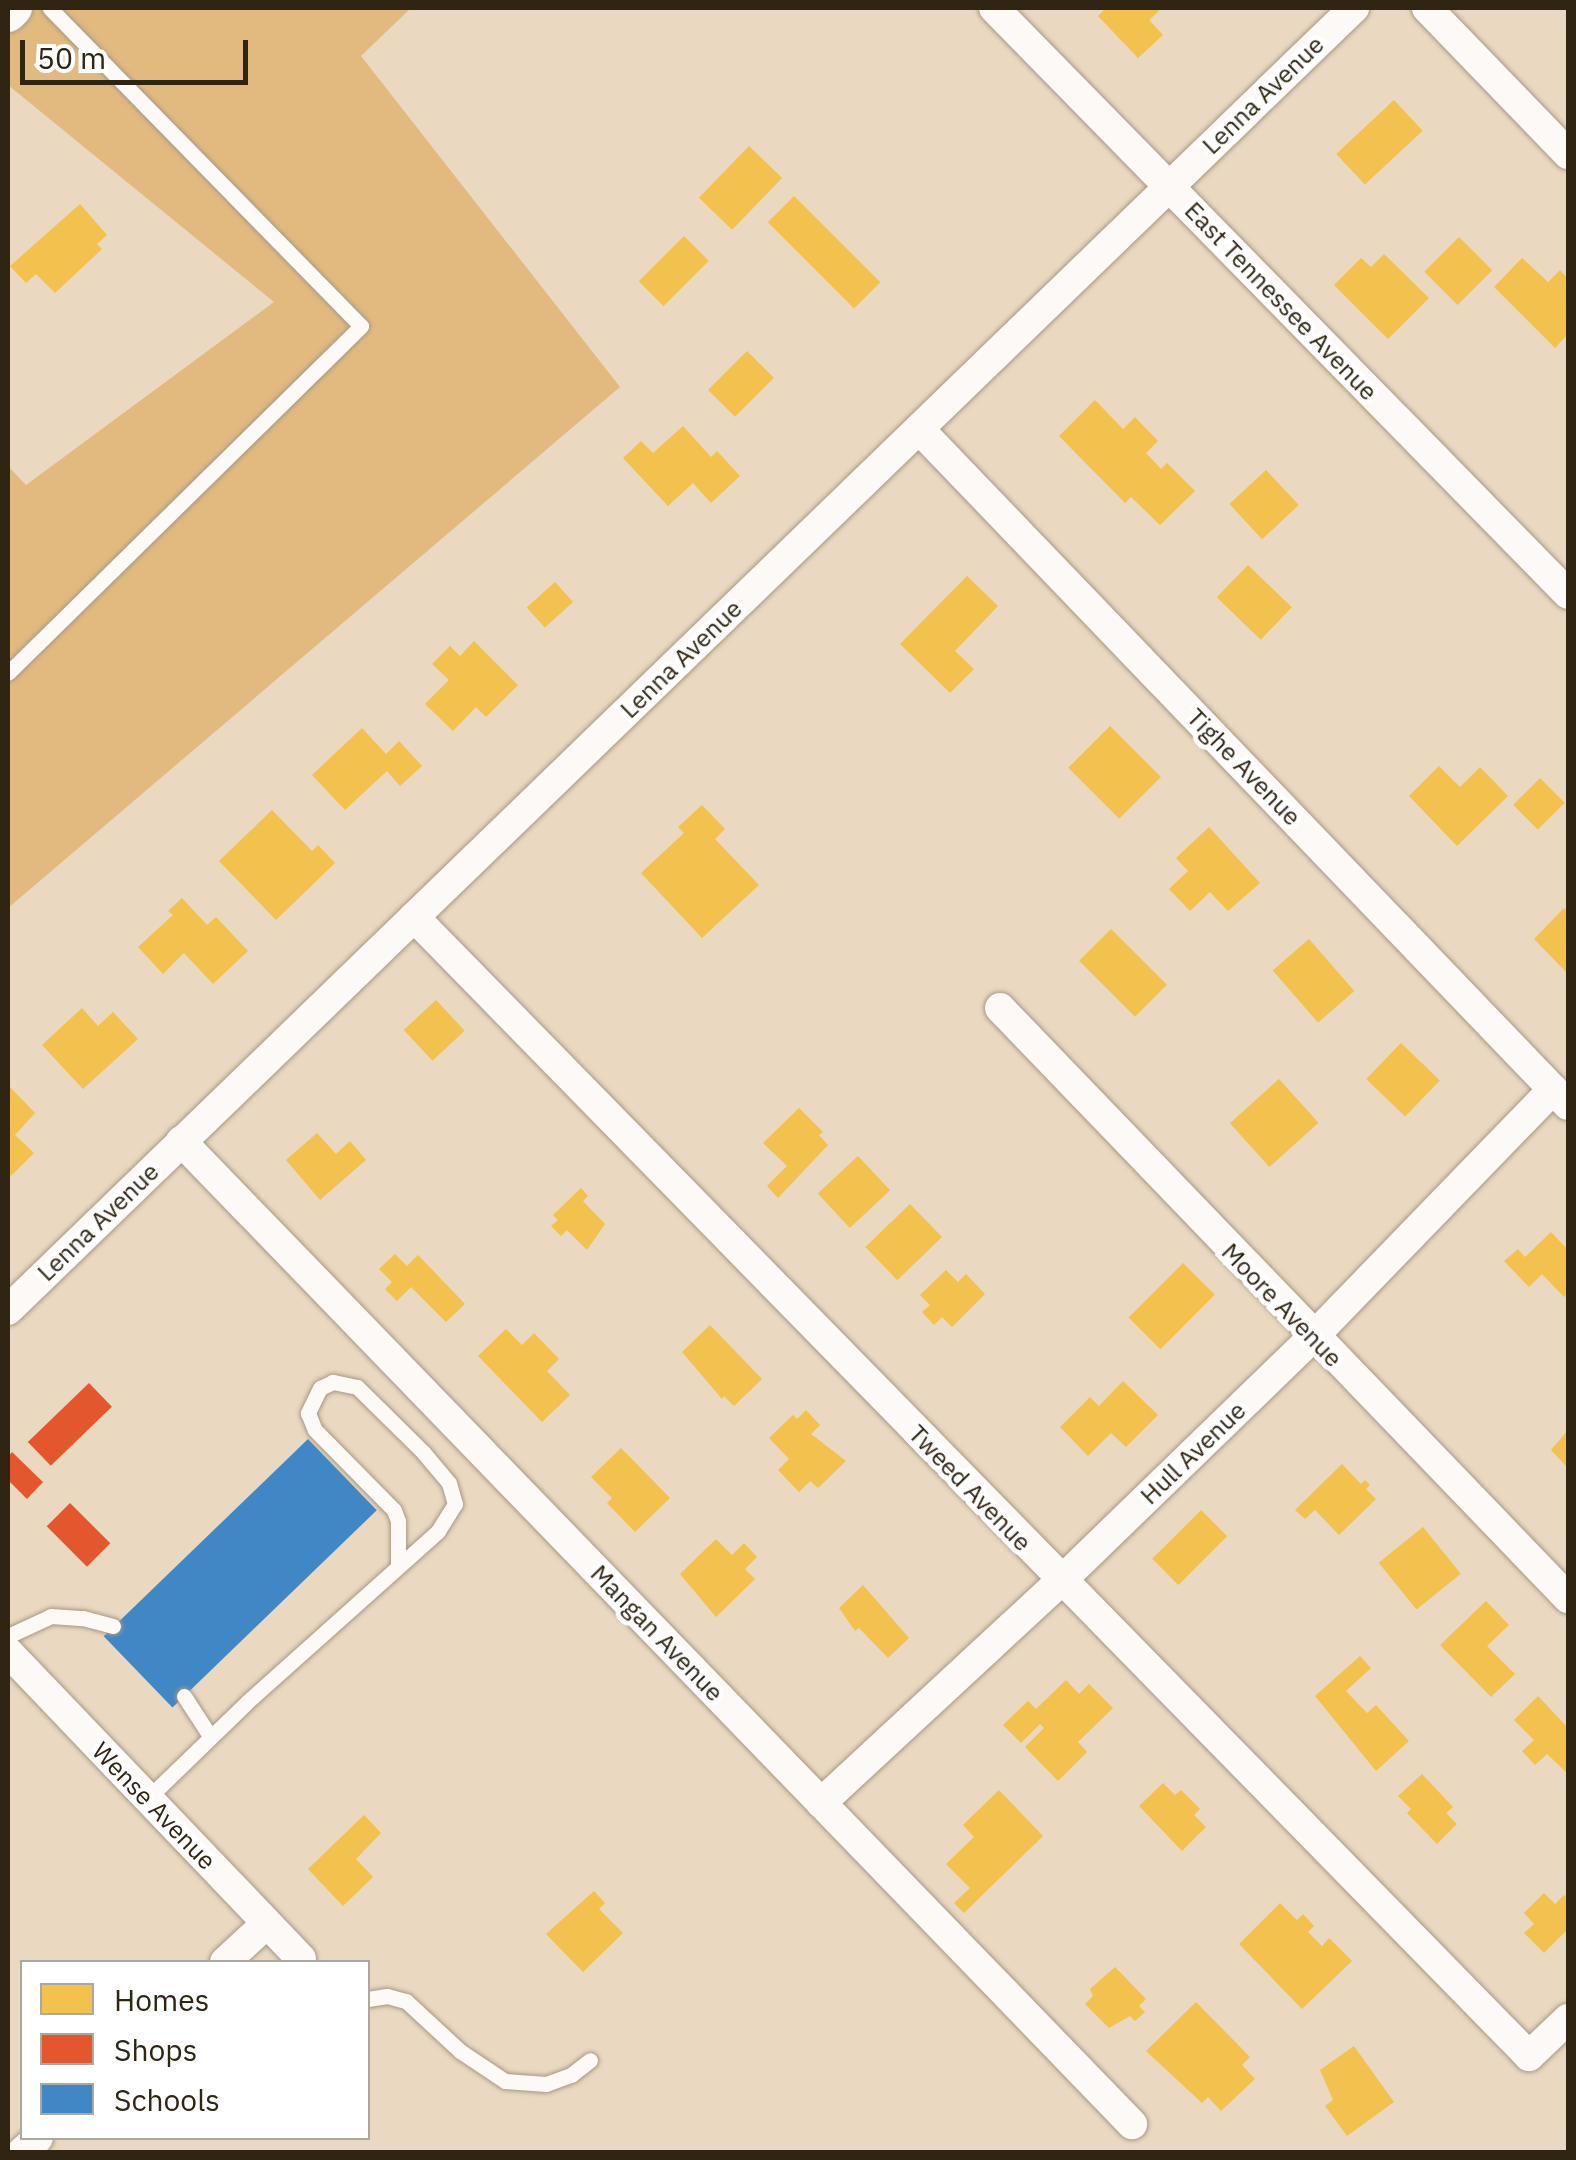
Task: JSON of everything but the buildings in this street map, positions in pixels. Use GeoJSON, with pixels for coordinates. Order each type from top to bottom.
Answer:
{"type":"FeatureCollection","features":[{"type":"Feature","properties":{"kind":"street"},"geometry":{"type":"LineString","coordinates":[[8,13],[13,8]]}},
{"type":"Feature","properties":{"kind":"street","name":"East Tennessee Avenue"},"geometry":{"type":"LineString","coordinates":[[994,8],[1568,594]]}},
{"type":"Feature","properties":{"kind":"street","name":"Lenna Avenue"},"geometry":{"type":"LineString","coordinates":[[8,1310],[1354,8]]}},
{"type":"Feature","properties":{"kind":"street"},"geometry":{"type":"LineString","coordinates":[[1427,8],[1568,154]]}},
{"type":"Feature","properties":{"kind":"street","name":"Tighe Avenue"},"geometry":{"type":"LineString","coordinates":[[919,429],[1561,1097]]}},
{"type":"Feature","properties":{"kind":"street","name":"Tweed Avenue"},"geometry":{"type":"LineString","coordinates":[[414,917],[1530,2056],[1568,2019]]}},
{"type":"Feature","properties":{"kind":"street","name":"Moore Avenue"},"geometry":{"type":"LineString","coordinates":[[1000,1008],[1312,1337],[1568,1598]]}},
{"type":"Feature","properties":{"kind":"street","name":"Hull Avenue"},"geometry":{"type":"LineString","coordinates":[[821,1803],[1061,1581],[1561,1097]]}},
{"type":"Feature","properties":{"kind":"street","name":"Mangan Avenue"},"geometry":{"type":"LineString","coordinates":[[181,1141],[1132,2124]]}},
{"type":"Feature","properties":{"kind":"street","name":"Wense Avenue"},"geometry":{"type":"LineString","coordinates":[[8,1652],[302,1960]]}},
{"type":"Feature","properties":{"kind":"street"},"geometry":{"type":"LineString","coordinates":[[227,1960],[266,1924]]}},
{"type":"Feature","properties":{"kind":"lane"},"geometry":{"type":"LineString","coordinates":[[8,673],[361,326],[50,8]]}},
{"type":"Feature","properties":{"kind":"lane"},"geometry":{"type":"LineString","coordinates":[[147,1799],[210,1736],[398,1566],[448,1519],[455,1504],[449,1484],[357,1387],[334,1382],[320,1388],[308,1414],[314,1430],[394,1510],[398,1521],[398,1566]]}},
{"type":"Feature","properties":{"kind":"lane"},"geometry":{"type":"LineString","coordinates":[[8,1636],[51,1616],[114,1626]]}},
{"type":"Feature","properties":{"kind":"lane"},"geometry":{"type":"LineString","coordinates":[[184,1696],[210,1736]]}},
{"type":"Feature","properties":{"kind":"lane"},"geometry":{"type":"LineString","coordinates":[[370,1999],[387,1996],[406,2001],[486,2072],[505,2081],[546,2084],[571,2076],[590,2060]]}},
{"type":"Feature","properties":{"kind":"shaded area"},"geometry":{"type":"Polygon","coordinates":[[[21,8],[411,8],[361,56],[620,387],[8,908],[8,466],[26,485],[274,302],[8,85],[8,19],[21,8]]]}}]}
